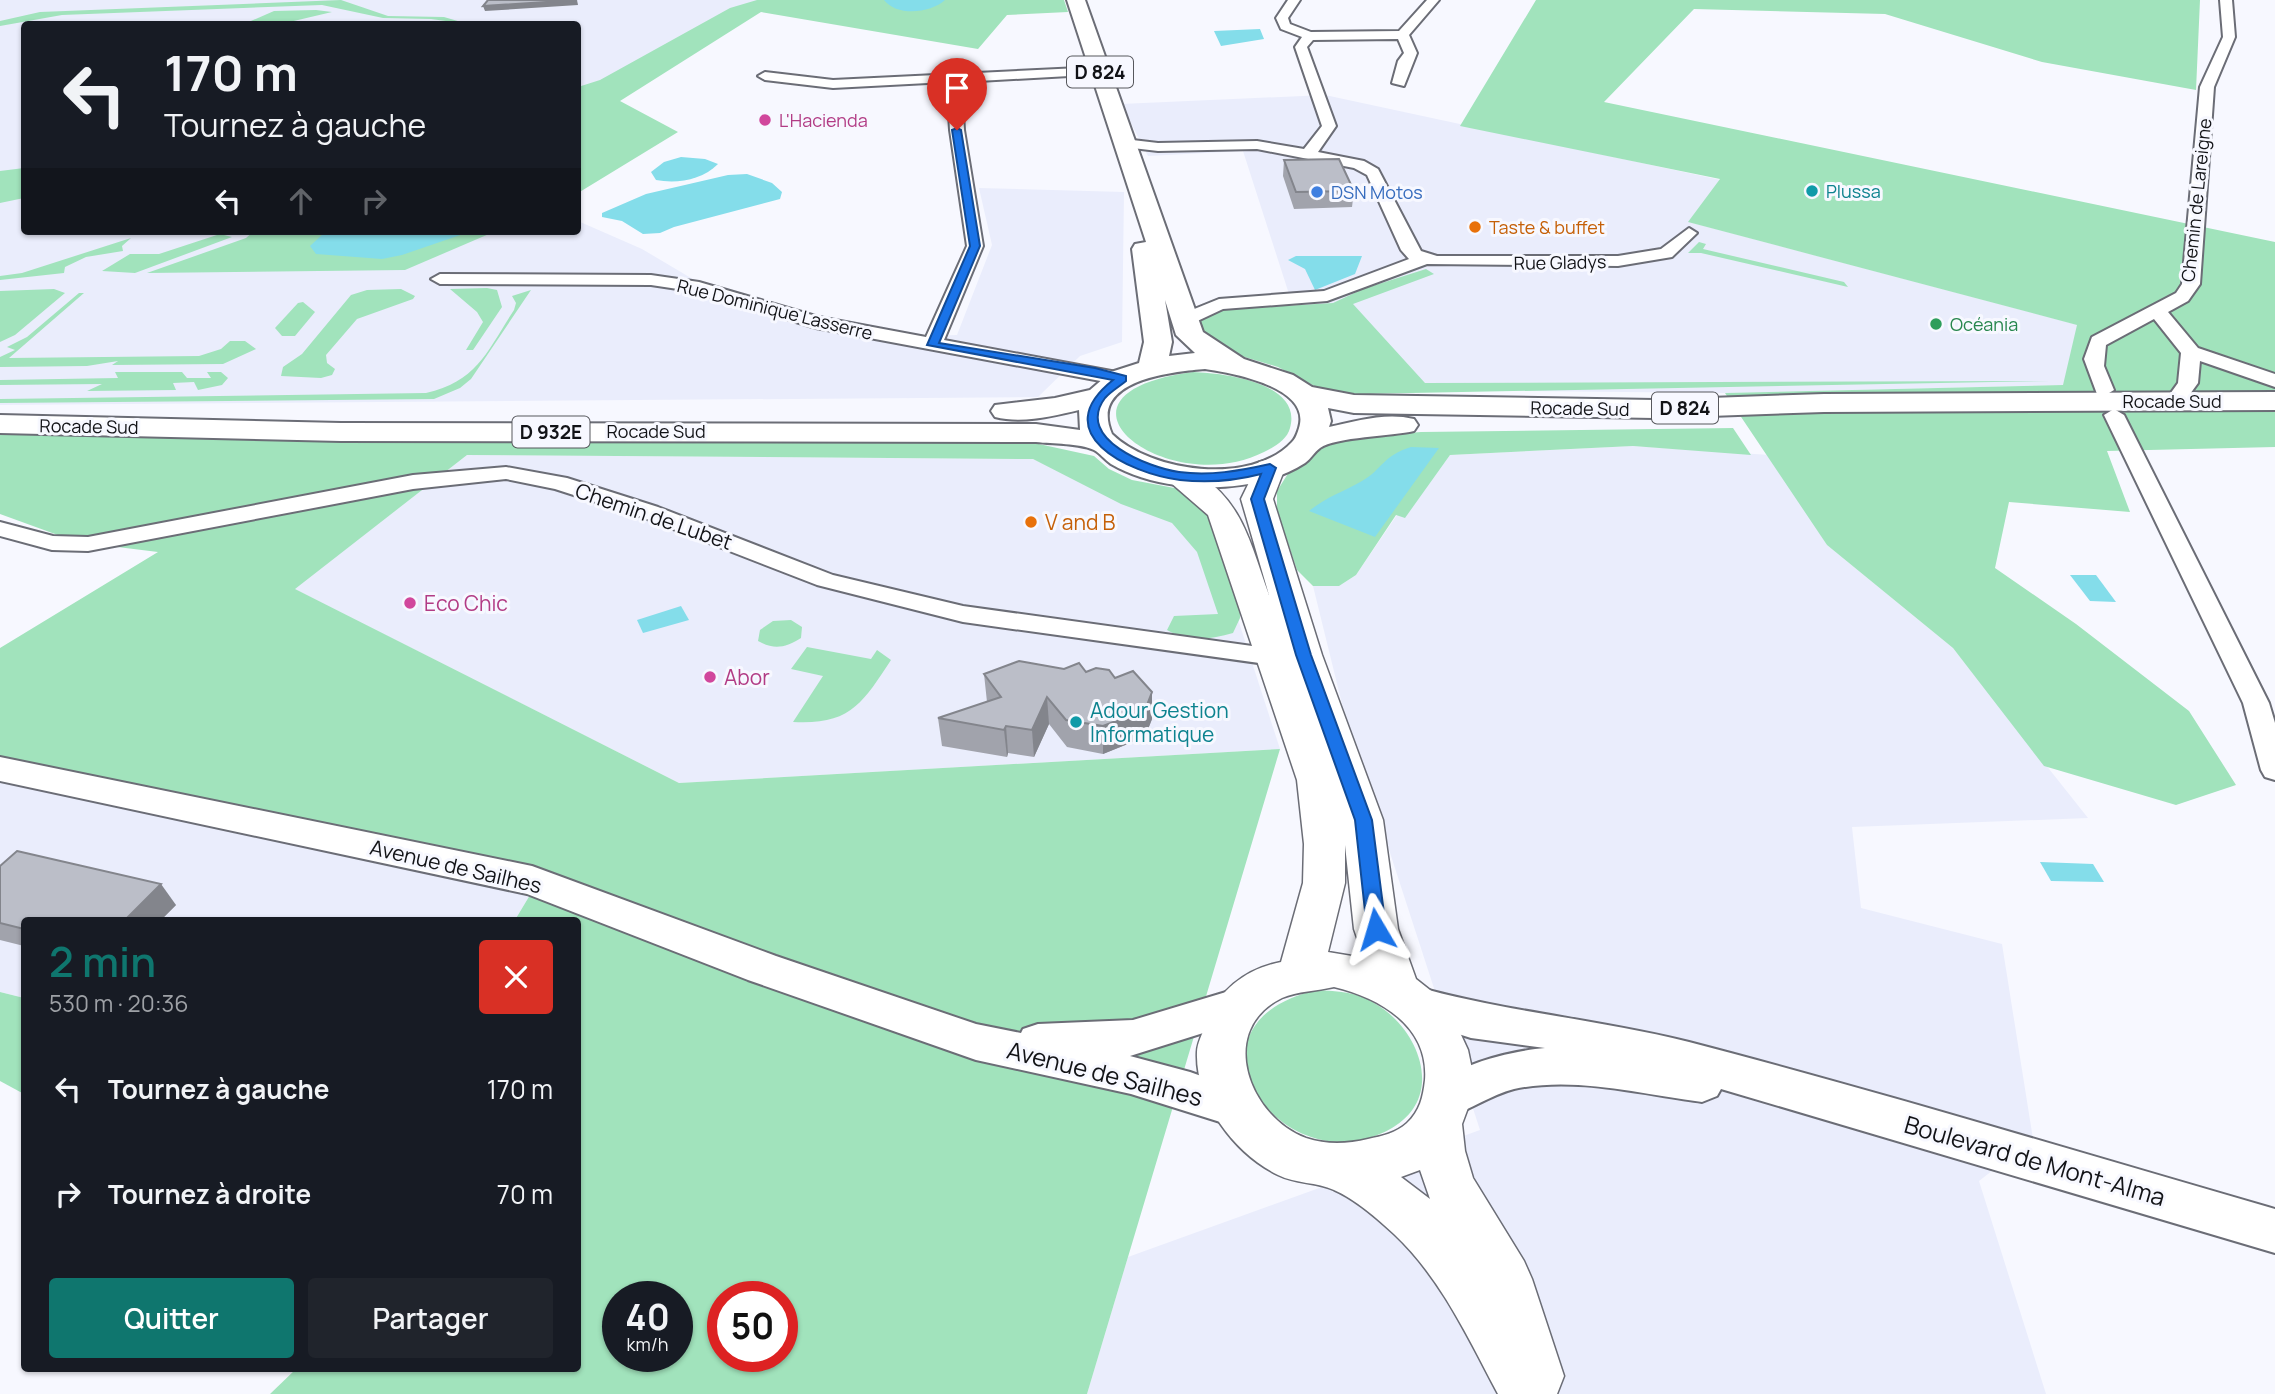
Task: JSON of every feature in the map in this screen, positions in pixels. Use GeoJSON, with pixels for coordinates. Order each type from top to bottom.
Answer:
{"type":"FeatureCollection","features":[{"type":"Feature","properties":{"kind":"main road","name":"D 824"},"geometry":{"type":"LineString","coordinates":[[1076,0],[1190,335],[1202,346],[1233,364]]}},
{"type":"Feature","properties":{"kind":"main road","name":"D 824"},"geometry":{"type":"LineString","coordinates":[[1141,195],[1146,270],[1158,342],[1152,367]]}},
{"type":"Feature","properties":{"kind":"main road","name":"Rocade Sud"},"geometry":{"type":"LineString","coordinates":[[0,423],[1027,411],[1111,387],[1152,367],[1178,363],[1233,364],[1285,381],[1303,394],[1354,404],[1654,409],[1824,402],[2275,401]]}},
{"type":"Feature","properties":{"kind":"main road"},"geometry":{"type":"LineString","coordinates":[[1111,387],[1093,411],[1094,426],[1102,442],[1120,457],[1146,468],[1178,476],[1241,475],[1270,468],[1293,456],[1309,441],[1315,425],[1313,409],[1303,394]]}},
{"type":"Feature","properties":{"kind":"main road","name":"Rocade Sud"},"geometry":{"type":"LineString","coordinates":[[1309,441],[1376,426],[1663,424],[2069,401]]}},
{"type":"Feature","properties":{"kind":"main road","name":"Rocade Sud"},"geometry":{"type":"LineString","coordinates":[[0,423],[341,432],[1037,433],[1102,442]]}},
{"type":"Feature","properties":{"kind":"main road"},"geometry":{"type":"LineString","coordinates":[[1270,468],[1258,499],[1288,656],[1317,780],[1325,844],[1320,905],[1301,970]]}},
{"type":"Feature","properties":{"kind":"main road"},"geometry":{"type":"LineString","coordinates":[[1178,476],[1205,493],[1223,512],[1241,558],[1363,820],[1376,929],[1406,997]]}},
{"type":"Feature","properties":{"kind":"main road"},"geometry":{"type":"LineString","coordinates":[[1443,1112],[1414,1148],[1382,1163],[1344,1168],[1311,1164],[1279,1151],[1253,1132],[1233,1107],[1222,1081],[1219,1054],[1224,1029],[1236,1006],[1265,984],[1301,970],[1345,971],[1367,976],[1406,997],[1438,1031],[1450,1064],[1440,1151],[1450,1187],[1505,1279],[1542,1394]]}},
{"type":"Feature","properties":{"kind":"main road"},"geometry":{"type":"LineString","coordinates":[[1344,1168],[1384,1194],[1422,1226],[1465,1283],[1529,1394]]}},
{"type":"Feature","properties":{"kind":"street"},"geometry":{"type":"LineString","coordinates":[[1294,0],[1284,10],[1282,18],[1285,26],[1309,36],[1403,35],[1433,0]]}},
{"type":"Feature","properties":{"kind":"street","name":"Chemin de Lareigne"},"geometry":{"type":"LineString","coordinates":[[2104,390],[2093,368],[2094,350],[2099,341],[2182,297],[2191,284],[2207,87],[2229,37],[2227,0]]}},
{"type":"Feature","properties":{"kind":"street"},"geometry":{"type":"LineString","coordinates":[[1399,83],[1405,61],[1411,54],[1403,35]]}},
{"type":"Feature","properties":{"kind":"street"},"geometry":{"type":"LineString","coordinates":[[1309,36],[1301,47],[1329,126],[1310,152]]}},
{"type":"Feature","properties":{"kind":"street"},"geometry":{"type":"LineString","coordinates":[[765,76],[833,84],[1100,71]]}},
{"type":"Feature","properties":{"kind":"street"},"geometry":{"type":"LineString","coordinates":[[932,345],[975,246],[957,130],[954,78]]}},
{"type":"Feature","properties":{"kind":"street"},"geometry":{"type":"LineString","coordinates":[[1124,143],[1158,147],[1236,143],[1310,152],[1359,164],[1373,172],[1410,250],[1424,259]]}},
{"type":"Feature","properties":{"kind":"street","name":"Rue Gladys"},"geometry":{"type":"LineString","coordinates":[[1424,259],[1450,263],[1618,261],[1666,253],[1689,233]]}},
{"type":"Feature","properties":{"kind":"street"},"geometry":{"type":"LineString","coordinates":[[1184,320],[1219,304],[1327,296],[1424,259]]}},
{"type":"Feature","properties":{"kind":"street","name":"Rue Dominique Lasserre"},"geometry":{"type":"LineString","coordinates":[[440,279],[651,280],[693,286],[816,322],[932,345],[1095,371],[1111,387]]}},
{"type":"Feature","properties":{"kind":"street"},"geometry":{"type":"LineString","coordinates":[[2157,311],[2191,352],[2275,381]]}},
{"type":"Feature","properties":{"kind":"street"},"geometry":{"type":"LineString","coordinates":[[2175,401],[2188,383],[2191,352]]}},
{"type":"Feature","properties":{"kind":"street"},"geometry":{"type":"LineString","coordinates":[[2114,415],[2256,703],[2275,771]]}},
{"type":"Feature","properties":{"kind":"street","name":"Chemin de Lubet"},"geometry":{"type":"LineString","coordinates":[[0,529],[52,543],[88,544],[413,482],[462,475],[506,474],[559,483],[606,497],[825,580],[963,614],[1288,656]]}},
{"type":"Feature","properties":{"kind":"street","name":"Avenue de Sailhes"},"geometry":{"type":"LineString","coordinates":[[0,769],[532,881],[775,973],[976,1042],[1131,1074],[1233,1107]]}},
{"type":"Feature","properties":{"kind":"street","name":"Boulevard de Mont-Alma"},"geometry":{"type":"LineString","coordinates":[[1406,997],[1453,1016],[1525,1026],[1687,1060],[1795,1094],[1913,1125],[2275,1231]]}},
{"type":"Feature","properties":{"kind":"street","name":"Avenue de Sailhes"},"geometry":{"type":"LineString","coordinates":[[976,1042],[1084,1042],[1133,1038],[1236,1006]]}},
{"type":"Feature","properties":{"kind":"street","name":"Boulevard de Mont-Alma"},"geometry":{"type":"LineString","coordinates":[[1443,1112],[1481,1080],[1532,1065],[1594,1067],[1795,1094]]}},
{"type":"Feature","properties":{"kind":"shaded area"},"geometry":{"type":"Polygon","coordinates":[[[0,0],[787,0],[715,25],[581,107],[581,21],[21,21],[21,235],[581,235],[581,222],[642,249],[696,281],[807,312],[923,336],[957,335],[992,245],[979,188],[1124,192],[1122,342],[1080,356],[1038,397],[0,405],[0,0]]]}},
{"type":"Feature","properties":{"kind":"shaded area"},"geometry":{"type":"Polygon","coordinates":[[[1325,95],[1721,180],[1689,222],[2078,325],[2064,385],[1725,393],[1420,390],[1289,294],[1243,151],[1148,156],[1121,104],[1325,95]]]}},
{"type":"Feature","properties":{"kind":"shaded area"},"geometry":{"type":"Polygon","coordinates":[[[1633,446],[1770,455],[1827,545],[1953,648],[2088,818],[1852,827],[1861,908],[2002,944],[2033,1139],[1979,1181],[2046,1394],[1087,1394],[1128,1257],[1480,1130],[1343,708],[1313,586],[1339,586],[1356,575],[1397,515],[1405,517],[1450,455],[1633,446]]]}},
{"type":"Feature","properties":{"kind":"shaded area"},"geometry":{"type":"Polygon","coordinates":[[[467,455],[1033,459],[1211,536],[1280,749],[679,783],[294,589],[467,455]]]}},
{"type":"Feature","properties":{"kind":"shaded area"},"geometry":{"type":"Polygon","coordinates":[[[0,776],[530,895],[517,917],[21,917],[21,997],[0,992],[0,776]]]}},
{"type":"Feature","properties":{"kind":"green space"},"geometry":{"type":"Polygon","coordinates":[[[341,0],[388,16],[444,17],[458,21],[383,18],[322,5],[62,15],[0,26],[0,21],[40,12],[341,0]]]}},
{"type":"Feature","properties":{"kind":"green space"},"geometry":{"type":"Polygon","coordinates":[[[757,0],[1064,0],[1068,12],[1007,15],[978,49],[761,12],[620,101],[678,132],[581,191],[581,86],[600,80],[730,8],[757,0]]]}},
{"type":"Feature","properties":{"kind":"green space"},"geometry":{"type":"Polygon","coordinates":[[[1536,0],[2200,0],[2196,90],[2042,62],[1885,14],[1694,9],[1604,102],[2275,242],[2275,447],[2107,451],[2130,512],[2009,502],[1995,568],[2076,624],[2189,711],[2236,785],[2176,805],[2044,766],[1953,648],[1827,545],[1725,393],[2063,385],[2077,325],[1688,222],[1720,179],[1460,126],[1536,0]]]}},
{"type":"Feature","properties":{"kind":"green space"},"geometry":{"type":"Polygon","coordinates":[[[274,11],[332,12],[294,21],[251,21],[274,11]]]}},
{"type":"Feature","properties":{"kind":"green space"},"geometry":{"type":"Polygon","coordinates":[[[21,168],[21,199],[0,203],[0,171],[21,168]]]}},
{"type":"Feature","properties":{"kind":"green space"},"geometry":{"type":"Polygon","coordinates":[[[217,235],[232,237],[135,273],[102,271],[130,254],[159,254],[217,235]]]}},
{"type":"Feature","properties":{"kind":"green space"},"geometry":{"type":"Polygon","coordinates":[[[249,235],[487,235],[405,270],[147,273],[249,235]]]}},
{"type":"Feature","properties":{"kind":"green space"},"geometry":{"type":"Polygon","coordinates":[[[131,238],[122,246],[123,251],[86,257],[65,267],[64,273],[0,280],[0,276],[22,273],[131,238]]]}},
{"type":"Feature","properties":{"kind":"green space"},"geometry":{"type":"Polygon","coordinates":[[[1699,242],[1706,244],[1703,249],[1844,282],[1848,287],[1701,253],[1688,253],[1699,242]]]}},
{"type":"Feature","properties":{"kind":"green space"},"geometry":{"type":"Polygon","coordinates":[[[1426,269],[1434,274],[1353,304],[1425,383],[2050,381],[1359,394],[1326,392],[1278,367],[1238,355],[1195,327],[1197,318],[1218,310],[1333,303],[1363,289],[1426,269]]]}},
{"type":"Feature","properties":{"kind":"green space"},"geometry":{"type":"Polygon","coordinates":[[[54,289],[65,293],[15,335],[0,342],[0,291],[54,289]]]}},
{"type":"Feature","properties":{"kind":"green space"},"geometry":{"type":"Polygon","coordinates":[[[401,289],[415,296],[357,319],[326,355],[327,363],[335,369],[332,375],[321,378],[281,376],[283,367],[302,354],[351,295],[367,290],[401,289]]]}},
{"type":"Feature","properties":{"kind":"green space"},"geometry":{"type":"Polygon","coordinates":[[[450,289],[497,290],[502,307],[473,350],[466,350],[483,322],[477,312],[450,289]]]}},
{"type":"Feature","properties":{"kind":"green space"},"geometry":{"type":"Polygon","coordinates":[[[531,290],[471,379],[460,388],[434,399],[0,403],[0,399],[426,393],[444,388],[470,372],[488,351],[514,310],[516,303],[512,296],[531,290]]]}},
{"type":"Feature","properties":{"kind":"green space"},"geometry":{"type":"Polygon","coordinates":[[[79,293],[84,293],[9,358],[199,356],[221,349],[230,341],[245,341],[256,349],[223,364],[112,365],[118,361],[87,366],[0,367],[0,357],[15,350],[7,347],[27,337],[79,293]]]}},
{"type":"Feature","properties":{"kind":"green space"},"geometry":{"type":"Polygon","coordinates":[[[303,302],[315,312],[295,336],[282,336],[275,328],[298,303],[303,302]]]}},
{"type":"Feature","properties":{"kind":"green space"},"geometry":{"type":"Polygon","coordinates":[[[115,372],[182,372],[187,378],[211,378],[207,372],[221,372],[228,378],[222,385],[198,390],[194,382],[173,383],[176,390],[87,391],[102,384],[0,385],[0,380],[118,378],[115,372]]]}},
{"type":"Feature","properties":{"kind":"green space"},"geometry":{"type":"Polygon","coordinates":[[[1193,372],[1240,378],[1273,390],[1284,400],[1291,412],[1290,428],[1286,436],[1264,452],[1226,464],[1189,463],[1155,454],[1130,439],[1117,420],[1120,401],[1144,384],[1193,372]]]}},
{"type":"Feature","properties":{"kind":"green space"},"geometry":{"type":"Polygon","coordinates":[[[1733,428],[1751,455],[1633,446],[1450,455],[1405,518],[1396,515],[1356,575],[1339,586],[1313,586],[1297,570],[1277,510],[1277,491],[1289,472],[1324,445],[1345,438],[1421,432],[1733,428]]]}},
{"type":"Feature","properties":{"kind":"green space"},"geometry":{"type":"Polygon","coordinates":[[[0,431],[1025,441],[1094,456],[1109,469],[1132,480],[1185,490],[1207,510],[1240,609],[1240,618],[1233,633],[1199,639],[1183,637],[1167,630],[1174,616],[1218,614],[1197,552],[1172,523],[1121,504],[1033,459],[467,455],[295,589],[679,783],[1280,749],[1087,1394],[270,1394],[293,1372],[581,1372],[581,917],[517,917],[530,895],[0,776],[0,648],[158,552],[77,542],[0,514],[0,431]]]}},
{"type":"Feature","properties":{"kind":"green space"},"geometry":{"type":"Polygon","coordinates":[[[791,620],[802,627],[801,638],[780,647],[758,641],[760,630],[773,621],[791,620]]]}},
{"type":"Feature","properties":{"kind":"green space"},"geometry":{"type":"Polygon","coordinates":[[[807,647],[871,659],[877,650],[891,660],[871,689],[852,709],[828,720],[793,722],[823,676],[791,669],[807,647]]]}},
{"type":"Feature","properties":{"kind":"green space"},"geometry":{"type":"Polygon","coordinates":[[[1318,990],[1354,994],[1374,1003],[1390,1014],[1414,1045],[1422,1081],[1419,1098],[1409,1114],[1392,1128],[1351,1142],[1313,1138],[1281,1121],[1257,1095],[1246,1065],[1250,1034],[1273,1008],[1318,990]]]}},
{"type":"Feature","properties":{"kind":"green space"},"geometry":{"type":"Polygon","coordinates":[[[0,992],[21,997],[21,1092],[0,1081],[0,992]]]}},
{"type":"Feature","properties":{"kind":"water"},"geometry":{"type":"Polygon","coordinates":[[[884,0],[945,0],[931,8],[905,11],[884,0]]]}},
{"type":"Feature","properties":{"kind":"water"},"geometry":{"type":"Polygon","coordinates":[[[1260,29],[1264,39],[1221,46],[1214,31],[1260,29]]]}},
{"type":"Feature","properties":{"kind":"water"},"geometry":{"type":"Polygon","coordinates":[[[681,157],[705,159],[718,164],[705,174],[689,180],[656,180],[651,172],[664,162],[681,157]]]}},
{"type":"Feature","properties":{"kind":"water"},"geometry":{"type":"Polygon","coordinates":[[[747,174],[772,183],[782,192],[780,199],[660,233],[643,234],[622,221],[602,217],[602,213],[646,194],[728,175],[747,174]]]}},
{"type":"Feature","properties":{"kind":"water"},"geometry":{"type":"Polygon","coordinates":[[[322,235],[460,235],[382,259],[316,254],[310,246],[322,235]]]}},
{"type":"Feature","properties":{"kind":"water"},"geometry":{"type":"Polygon","coordinates":[[[1296,256],[1362,256],[1355,274],[1315,290],[1305,269],[1288,260],[1296,256]]]}},
{"type":"Feature","properties":{"kind":"water"},"geometry":{"type":"Polygon","coordinates":[[[1411,447],[1439,448],[1375,537],[1309,511],[1362,481],[1394,454],[1411,447]]]}},
{"type":"Feature","properties":{"kind":"water"},"geometry":{"type":"Polygon","coordinates":[[[2070,575],[2096,575],[2116,602],[2090,601],[2070,575]]]}},
{"type":"Feature","properties":{"kind":"water"},"geometry":{"type":"Polygon","coordinates":[[[681,606],[689,620],[643,633],[637,620],[681,606]]]}},
{"type":"Feature","properties":{"kind":"water"},"geometry":{"type":"Polygon","coordinates":[[[2040,862],[2093,864],[2104,882],[2051,881],[2040,862]]]}},
{"type":"Feature","properties":{"kind":"building"},"geometry":{"type":"Polygon","coordinates":[[[488,0],[577,0],[483,6],[488,0]]]}},
{"type":"Feature","properties":{"kind":"building"},"geometry":{"type":"Polygon","coordinates":[[[1339,159],[1354,191],[1296,192],[1284,160],[1339,159]]]}},
{"type":"Feature","properties":{"kind":"building"},"geometry":{"type":"Polygon","coordinates":[[[1019,661],[1064,669],[1079,663],[1086,672],[1096,668],[1109,670],[1115,678],[1133,671],[1152,692],[1145,710],[1103,726],[1066,720],[1047,697],[1032,730],[1006,726],[1004,730],[938,718],[1001,697],[984,674],[1019,661]]]}},
{"type":"Feature","properties":{"kind":"building"},"geometry":{"type":"Polygon","coordinates":[[[17,851],[161,884],[128,917],[21,917],[21,928],[0,923],[0,866],[17,851]]]}},
{"type":"Feature","properties":{"kind":"place","name":"L'Hacienda"},"geometry":{"type":"Point","coordinates":[765,120]}},
{"type":"Feature","properties":{"kind":"place","name":"Plussa"},"geometry":{"type":"Point","coordinates":[1812,191]}},
{"type":"Feature","properties":{"kind":"place","name":"DSN Motos"},"geometry":{"type":"Point","coordinates":[1317,192]}},
{"type":"Feature","properties":{"kind":"place","name":"Taste & buffet"},"geometry":{"type":"Point","coordinates":[1475,227]}},
{"type":"Feature","properties":{"kind":"place","name":"Océania"},"geometry":{"type":"Point","coordinates":[1936,324]}},
{"type":"Feature","properties":{"kind":"place","name":"V and B"},"geometry":{"type":"Point","coordinates":[1031,522]}},
{"type":"Feature","properties":{"kind":"place","name":"Eco Chic"},"geometry":{"type":"Point","coordinates":[410,603]}},
{"type":"Feature","properties":{"kind":"place","name":"Abor"},"geometry":{"type":"Point","coordinates":[710,677]}},
{"type":"Feature","properties":{"kind":"place","name":"Adour Gestion Informatique"},"geometry":{"type":"Point","coordinates":[1076,722]}},
{"type":"Feature","properties":{"kind":"route"},"geometry":{"type":"LineString","coordinates":[[957,130],[975,246],[932,345],[1018,361],[1095,371],[1122,379],[1100,396],[1093,411],[1094,426],[1102,442],[1120,457],[1146,468],[1178,476],[1210,478],[1241,475],[1270,468],[1261,484],[1258,499],[1274,562],[1304,655],[1339,746],[1363,820],[1376,929]]}}]}
